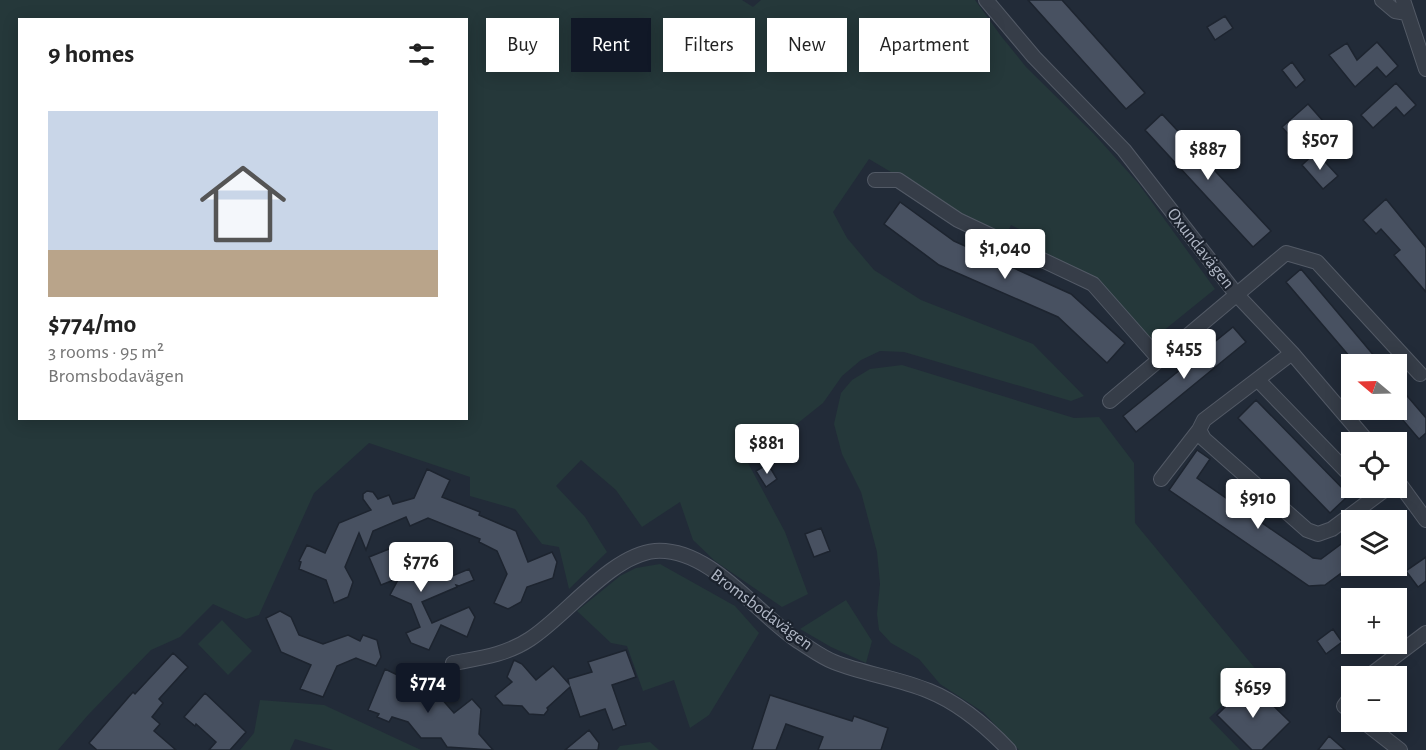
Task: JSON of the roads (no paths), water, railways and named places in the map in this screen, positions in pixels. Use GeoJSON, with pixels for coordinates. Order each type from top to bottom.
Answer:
{"type":"FeatureCollection","features":[{"type":"Feature","properties":{"kind":"street","name":"Oxundavägen"},"geometry":{"type":"LineString","coordinates":[[986,0],[1034,57],[1124,150],[1237,295],[1292,353],[1359,432]]}},
{"type":"Feature","properties":{"kind":"street"},"geometry":{"type":"LineString","coordinates":[[1382,0],[1395,11],[1405,7],[1426,69]]}},
{"type":"Feature","properties":{"kind":"street"},"geometry":{"type":"LineString","coordinates":[[875,180],[898,180],[958,220],[1093,284],[1160,360]]}},
{"type":"Feature","properties":{"kind":"street"},"geometry":{"type":"LineString","coordinates":[[1110,401],[1286,253],[1317,262],[1420,374]]}},
{"type":"Feature","properties":{"kind":"street"},"geometry":{"type":"LineString","coordinates":[[1161,479],[1204,420],[1292,353]]}},
{"type":"Feature","properties":{"kind":"street"},"geometry":{"type":"LineString","coordinates":[[1258,380],[1341,466]]}},
{"type":"Feature","properties":{"kind":"street"},"geometry":{"type":"LineString","coordinates":[[1199,429],[1204,439],[1307,530],[1318,534],[1332,529],[1372,499]]}},
{"type":"Feature","properties":{"kind":"street"},"geometry":{"type":"LineString","coordinates":[[1407,494],[1426,520]]}},
{"type":"Feature","properties":{"kind":"street","name":"Bromsbodavägen"},"geometry":{"type":"LineString","coordinates":[[453,663],[501,654],[530,639],[610,572],[632,557],[655,551],[681,554],[704,566],[738,589],[796,639],[832,661],[930,691],[960,708],[995,735],[1009,750]]}},
{"type":"Feature","properties":{"kind":"street"},"geometry":{"type":"LineString","coordinates":[[1382,666],[1426,633]]}},
{"type":"Feature","properties":{"kind":"street"},"geometry":{"type":"LineString","coordinates":[[1377,732],[1400,750]]}}]}
